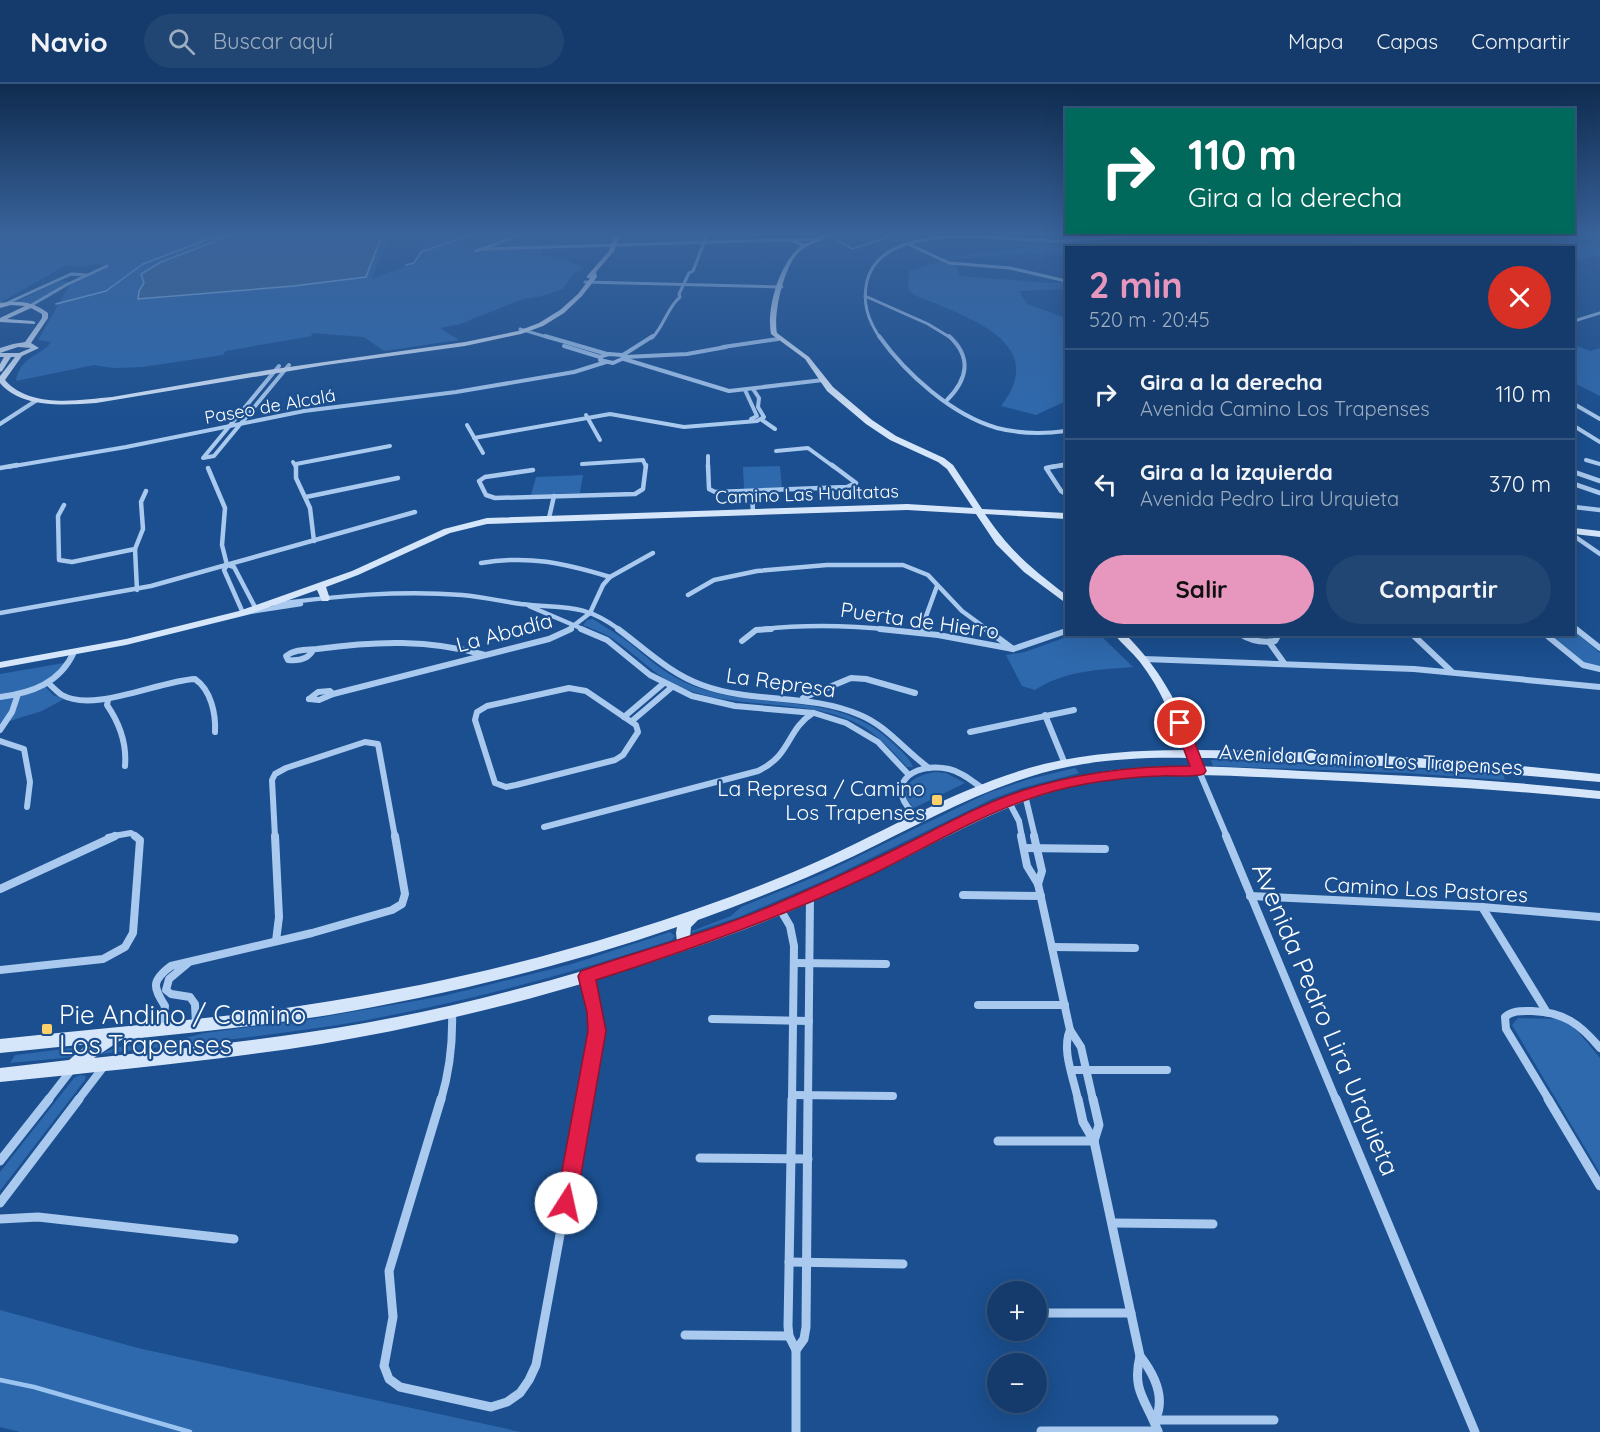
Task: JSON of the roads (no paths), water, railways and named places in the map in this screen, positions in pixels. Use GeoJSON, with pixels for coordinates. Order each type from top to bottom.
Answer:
{"type":"FeatureCollection","features":[{"type":"Feature","properties":{"kind":"main road"},"geometry":{"type":"LineString","coordinates":[[20,355],[1,379],[5,387],[13,393],[37,400],[102,400],[278,368],[447,347],[518,331],[547,319],[579,298]]}},
{"type":"Feature","properties":{"kind":"main road"},"geometry":{"type":"LineString","coordinates":[[779,298],[772,325],[772,331],[778,339],[807,358],[823,380],[849,406],[876,428],[947,464],[993,534],[1037,578],[1065,598]]}},
{"type":"Feature","properties":{"kind":"main road"},"geometry":{"type":"LineString","coordinates":[[1,305],[40,309],[45,313],[45,318],[27,344]]}},
{"type":"Feature","properties":{"kind":"main road"},"geometry":{"type":"LineString","coordinates":[[0,321],[27,309]]}},
{"type":"Feature","properties":{"kind":"main road"},"geometry":{"type":"LineString","coordinates":[[0,370],[2,355],[15,346],[33,324],[34,316],[27,309]]}},
{"type":"Feature","properties":{"kind":"main road"},"geometry":{"type":"LineString","coordinates":[[0,321],[21,321],[33,324]]}},
{"type":"Feature","properties":{"kind":"main road"},"geometry":{"type":"LineString","coordinates":[[2,355],[20,355],[36,348],[27,344],[15,346]]}},
{"type":"Feature","properties":{"kind":"main road","name":"Camino Las Hualtatas"},"geometry":{"type":"LineString","coordinates":[[0,664],[154,636],[243,613],[321,586],[455,529],[496,520],[907,507],[1065,516]]}},
{"type":"Feature","properties":{"kind":"main road"},"geometry":{"type":"LineString","coordinates":[[1575,531],[1600,534]]}},
{"type":"Feature","properties":{"kind":"main road"},"geometry":{"type":"LineString","coordinates":[[321,586],[325,599]]}},
{"type":"Feature","properties":{"kind":"main road","name":"Avenida Pedro Lira Urquieta"},"geometry":{"type":"LineString","coordinates":[[1121,636],[1144,659],[1166,693],[1199,771]]}},
{"type":"Feature","properties":{"kind":"main road","name":"Avenida Camino Los Trapenses"},"geometry":{"type":"LineString","coordinates":[[0,1046],[314,1010],[432,989],[568,955],[693,916],[800,875],[981,788],[1022,774],[1065,764],[1122,756],[1192,753],[1412,762],[1600,778]]}},
{"type":"Feature","properties":{"kind":"main road"},"geometry":{"type":"LineString","coordinates":[[1516,770],[1509,778],[1516,787]]}},
{"type":"Feature","properties":{"kind":"main road","name":"Avenida Camino Los Trapenses"},"geometry":{"type":"LineString","coordinates":[[0,1075],[270,1044],[452,1012],[587,976],[686,945],[810,897],[1008,801],[1072,782],[1106,776],[1149,771],[1199,771],[1424,780],[1600,795]]}},
{"type":"Feature","properties":{"kind":"main road"},"geometry":{"type":"LineString","coordinates":[[686,945],[682,937],[683,929],[693,916]]}},
{"type":"Feature","properties":{"kind":"main road"},"geometry":{"type":"LineString","coordinates":[[74,1066],[95,1047],[121,1033]]}},
{"type":"Feature","properties":{"kind":"street"},"geometry":{"type":"LineString","coordinates":[[1,305],[17,298]]}},
{"type":"Feature","properties":{"kind":"street"},"geometry":{"type":"LineString","coordinates":[[27,309],[47,298]]}},
{"type":"Feature","properties":{"kind":"street"},"geometry":{"type":"LineString","coordinates":[[619,362],[645,344],[664,323],[679,298]]}},
{"type":"Feature","properties":{"kind":"street"},"geometry":{"type":"LineString","coordinates":[[865,298],[869,320],[887,346],[916,376],[972,417],[1000,428],[1036,433],[1065,431]]}},
{"type":"Feature","properties":{"kind":"street"},"geometry":{"type":"LineString","coordinates":[[869,298],[932,326],[959,345],[965,358],[964,371],[957,388],[947,400]]}},
{"type":"Feature","properties":{"kind":"street"},"geometry":{"type":"LineString","coordinates":[[1575,321],[1600,313]]}},
{"type":"Feature","properties":{"kind":"street"},"geometry":{"type":"LineString","coordinates":[[518,331],[607,354],[617,354],[670,374]]}},
{"type":"Feature","properties":{"kind":"street"},"geometry":{"type":"LineString","coordinates":[[518,331],[606,362],[619,362],[721,389],[745,390],[823,380]]}},
{"type":"Feature","properties":{"kind":"street"},"geometry":{"type":"LineString","coordinates":[[617,354],[653,335]]}},
{"type":"Feature","properties":{"kind":"street"},"geometry":{"type":"LineString","coordinates":[[624,357],[679,354],[778,339]]}},
{"type":"Feature","properties":{"kind":"street"},"geometry":{"type":"LineString","coordinates":[[560,345],[566,342]]}},
{"type":"Feature","properties":{"kind":"street","name":"Paseo de Alcalá"},"geometry":{"type":"LineString","coordinates":[[546,376],[601,359],[607,354]]}},
{"type":"Feature","properties":{"kind":"street","name":"Paseo de Alcalá"},"geometry":{"type":"LineString","coordinates":[[0,468],[126,447],[304,411],[428,396],[546,376],[606,362]]}},
{"type":"Feature","properties":{"kind":"street"},"geometry":{"type":"LineString","coordinates":[[278,368],[203,458],[213,456],[288,367]]}},
{"type":"Feature","properties":{"kind":"street"},"geometry":{"type":"LineString","coordinates":[[265,384],[274,384]]}},
{"type":"Feature","properties":{"kind":"street"},"geometry":{"type":"LineString","coordinates":[[753,389],[759,398],[758,407],[764,417],[762,420]]}},
{"type":"Feature","properties":{"kind":"street"},"geometry":{"type":"LineString","coordinates":[[473,436],[586,416],[624,412],[693,425],[755,418],[757,416],[745,390]]}},
{"type":"Feature","properties":{"kind":"street"},"geometry":{"type":"LineString","coordinates":[[0,424],[37,400]]}},
{"type":"Feature","properties":{"kind":"street"},"geometry":{"type":"LineString","coordinates":[[1575,405],[1600,419]]}},
{"type":"Feature","properties":{"kind":"street"},"geometry":{"type":"LineString","coordinates":[[586,416],[626,414],[669,425],[697,427],[762,420],[775,429]]}},
{"type":"Feature","properties":{"kind":"street"},"geometry":{"type":"LineString","coordinates":[[586,416],[600,440]]}},
{"type":"Feature","properties":{"kind":"street"},"geometry":{"type":"LineString","coordinates":[[467,426],[483,453]]}},
{"type":"Feature","properties":{"kind":"street"},"geometry":{"type":"LineString","coordinates":[[1575,427],[1600,442]]}},
{"type":"Feature","properties":{"kind":"street"},"geometry":{"type":"LineString","coordinates":[[1575,433],[1584,433]]}},
{"type":"Feature","properties":{"kind":"street"},"geometry":{"type":"LineString","coordinates":[[314,541],[311,516],[306,497],[296,478],[294,463],[390,446]]}},
{"type":"Feature","properties":{"kind":"street"},"geometry":{"type":"LineString","coordinates":[[708,456],[710,490],[752,491],[847,487],[856,483],[808,448],[776,452]]}},
{"type":"Feature","properties":{"kind":"street"},"geometry":{"type":"LineString","coordinates":[[533,470],[485,477],[479,481],[486,495],[492,498],[635,494],[643,489],[646,463],[643,460],[582,464]]}},
{"type":"Feature","properties":{"kind":"street"},"geometry":{"type":"LineString","coordinates":[[1586,460],[1600,464]]}},
{"type":"Feature","properties":{"kind":"street"},"geometry":{"type":"LineString","coordinates":[[1065,465],[1053,465],[1046,468],[1065,493]]}},
{"type":"Feature","properties":{"kind":"street"},"geometry":{"type":"LineString","coordinates":[[208,468],[224,502],[222,553],[227,566],[224,569],[243,613]]}},
{"type":"Feature","properties":{"kind":"street"},"geometry":{"type":"LineString","coordinates":[[1575,472],[1600,481]]}},
{"type":"Feature","properties":{"kind":"street"},"geometry":{"type":"LineString","coordinates":[[306,497],[398,478]]}},
{"type":"Feature","properties":{"kind":"street"},"geometry":{"type":"LineString","coordinates":[[1575,484],[1600,493]]}},
{"type":"Feature","properties":{"kind":"street"},"geometry":{"type":"LineString","coordinates":[[137,590],[135,549],[143,529],[141,502],[146,491]]}},
{"type":"Feature","properties":{"kind":"street"},"geometry":{"type":"LineString","coordinates":[[752,491],[753,513]]}},
{"type":"Feature","properties":{"kind":"street"},"geometry":{"type":"LineString","coordinates":[[549,518],[554,496]]}},
{"type":"Feature","properties":{"kind":"street"},"geometry":{"type":"LineString","coordinates":[[64,505],[58,516],[59,560],[72,562],[135,549]]}},
{"type":"Feature","properties":{"kind":"street"},"geometry":{"type":"LineString","coordinates":[[1575,506],[1600,510]]}},
{"type":"Feature","properties":{"kind":"street"},"geometry":{"type":"LineString","coordinates":[[0,613],[137,590],[415,512]]}},
{"type":"Feature","properties":{"kind":"street"},"geometry":{"type":"LineString","coordinates":[[1575,537],[1600,554]]}},
{"type":"Feature","properties":{"kind":"street"},"geometry":{"type":"LineString","coordinates":[[481,562],[535,557],[610,577],[653,553]]}},
{"type":"Feature","properties":{"kind":"street"},"geometry":{"type":"LineString","coordinates":[[688,595],[710,582],[737,574],[783,568],[850,564],[909,566],[925,572],[962,611],[1014,649]]}},
{"type":"Feature","properties":{"kind":"street"},"geometry":{"type":"LineString","coordinates":[[227,566],[233,566],[256,609]]}},
{"type":"Feature","properties":{"kind":"street","name":"La Abadía"},"geometry":{"type":"LineString","coordinates":[[333,694],[536,644],[574,627],[590,613],[603,585],[610,577]]}},
{"type":"Feature","properties":{"kind":"street"},"geometry":{"type":"LineString","coordinates":[[228,582],[240,578]]}},
{"type":"Feature","properties":{"kind":"street"},"geometry":{"type":"LineString","coordinates":[[920,633],[937,586]]}},
{"type":"Feature","properties":{"kind":"street","name":"La Represa"},"geometry":{"type":"LineString","coordinates":[[269,605],[325,599],[423,594],[566,606],[590,613],[624,633],[667,669],[701,685],[741,695],[797,699],[833,705],[861,715],[880,725],[929,768]]}},
{"type":"Feature","properties":{"kind":"street","name":"La Represa"},"geometry":{"type":"LineString","coordinates":[[243,613],[325,599]]}},
{"type":"Feature","properties":{"kind":"street","name":"La Represa"},"geometry":{"type":"LineString","coordinates":[[524,604],[612,643],[644,670],[664,683],[692,696],[724,704],[814,713],[846,723],[868,734],[886,749],[909,775]]}},
{"type":"Feature","properties":{"kind":"street","name":"Puerta de Hierro"},"geometry":{"type":"LineString","coordinates":[[742,641],[756,630],[815,625],[854,625],[920,633],[1014,649],[1025,647],[1065,630]]}},
{"type":"Feature","properties":{"kind":"street"},"geometry":{"type":"LineString","coordinates":[[1575,628],[1600,648]]}},
{"type":"Feature","properties":{"kind":"street"},"geometry":{"type":"LineString","coordinates":[[1244,636],[1255,642],[1277,640],[1278,636]]}},
{"type":"Feature","properties":{"kind":"street"},"geometry":{"type":"LineString","coordinates":[[1414,636],[1452,672]]}},
{"type":"Feature","properties":{"kind":"street"},"geometry":{"type":"LineString","coordinates":[[1547,636],[1583,665],[1600,669]]}},
{"type":"Feature","properties":{"kind":"street"},"geometry":{"type":"LineString","coordinates":[[313,650],[347,644],[396,642],[451,647],[485,655]]}},
{"type":"Feature","properties":{"kind":"street"},"geometry":{"type":"LineString","coordinates":[[1269,642],[1284,663]]}},
{"type":"Feature","properties":{"kind":"street"},"geometry":{"type":"LineString","coordinates":[[0,697],[18,694],[48,683],[68,667],[74,652]]}},
{"type":"Feature","properties":{"kind":"street"},"geometry":{"type":"LineString","coordinates":[[1144,659],[1284,663],[1452,672],[1600,687]]}},
{"type":"Feature","properties":{"kind":"street"},"geometry":{"type":"LineString","coordinates":[[797,699],[821,692],[843,679],[854,678],[915,693]]}},
{"type":"Feature","properties":{"kind":"street"},"geometry":{"type":"LineString","coordinates":[[48,683],[57,691],[69,696],[108,700],[121,694],[176,681],[195,679],[203,685],[215,719],[215,732]]}},
{"type":"Feature","properties":{"kind":"street"},"geometry":{"type":"LineString","coordinates":[[624,717],[664,683]]}},
{"type":"Feature","properties":{"kind":"street"},"geometry":{"type":"LineString","coordinates":[[632,721],[672,687]]}},
{"type":"Feature","properties":{"kind":"street"},"geometry":{"type":"LineString","coordinates":[[574,688],[586,691],[624,717],[636,724],[638,732],[625,752],[615,760],[506,787],[493,780],[475,717],[480,710],[488,706],[574,688]]}},
{"type":"Feature","properties":{"kind":"street"},"geometry":{"type":"LineString","coordinates":[[821,692],[833,705]]}},
{"type":"Feature","properties":{"kind":"street"},"geometry":{"type":"LineString","coordinates":[[0,730],[12,712],[18,694]]}},
{"type":"Feature","properties":{"kind":"street"},"geometry":{"type":"LineString","coordinates":[[108,700],[107,705],[117,718],[126,748],[125,766]]}},
{"type":"Feature","properties":{"kind":"street","name":"La Represa"},"geometry":{"type":"LineString","coordinates":[[787,710],[797,724]]}},
{"type":"Feature","properties":{"kind":"street"},"geometry":{"type":"LineString","coordinates":[[970,732],[1074,710]]}},
{"type":"Feature","properties":{"kind":"street","name":"La Represa"},"geometry":{"type":"LineString","coordinates":[[544,827],[750,775],[766,768],[782,756],[792,741],[797,724],[814,713]]}},
{"type":"Feature","properties":{"kind":"street"},"geometry":{"type":"LineString","coordinates":[[1045,715],[1065,764]]}},
{"type":"Feature","properties":{"kind":"street"},"geometry":{"type":"LineString","coordinates":[[0,741],[19,746],[25,752],[30,782],[27,807]]}},
{"type":"Feature","properties":{"kind":"street"},"geometry":{"type":"LineString","coordinates":[[155,1029],[165,1010],[165,1004],[156,993],[158,979],[171,966],[276,941],[392,910],[404,901],[405,894],[378,744],[365,742],[286,768],[275,774],[272,780],[279,917],[276,941]]}},
{"type":"Feature","properties":{"kind":"street"},"geometry":{"type":"LineString","coordinates":[[919,818],[908,809],[901,798],[903,784],[909,775],[929,768],[945,768],[958,772],[981,788]]}},
{"type":"Feature","properties":{"kind":"street","name":"Avenida Pedro Lira Urquieta"},"geometry":{"type":"LineString","coordinates":[[1199,771],[1475,1432]]}},
{"type":"Feature","properties":{"kind":"street"},"geometry":{"type":"LineString","coordinates":[[1025,795],[1042,875],[1038,884]]}},
{"type":"Feature","properties":{"kind":"street"},"geometry":{"type":"LineString","coordinates":[[1008,801],[1016,814],[1029,871],[1038,884],[1071,1030],[1079,1043],[1086,1070],[1099,1125],[1094,1141]]}},
{"type":"Feature","properties":{"kind":"street"},"geometry":{"type":"LineString","coordinates":[[0,889],[109,837],[131,833],[140,840],[133,933],[126,945],[116,954],[103,959],[0,970]]}},
{"type":"Feature","properties":{"kind":"street"},"geometry":{"type":"LineString","coordinates":[[1024,848],[1105,849]]}},
{"type":"Feature","properties":{"kind":"street"},"geometry":{"type":"LineString","coordinates":[[963,895],[1041,896]]}},
{"type":"Feature","properties":{"kind":"street","name":"Camino Los Pastores"},"geometry":{"type":"LineString","coordinates":[[1250,896],[1482,907],[1600,917]]}},
{"type":"Feature","properties":{"kind":"street"},"geometry":{"type":"LineString","coordinates":[[796,1350],[806,1333],[810,897]]}},
{"type":"Feature","properties":{"kind":"street"},"geometry":{"type":"LineString","coordinates":[[1482,907],[1546,1011]]}},
{"type":"Feature","properties":{"kind":"street"},"geometry":{"type":"LineString","coordinates":[[780,909],[793,934],[794,963],[789,1336],[796,1350],[796,1432]]}},
{"type":"Feature","properties":{"kind":"street"},"geometry":{"type":"LineString","coordinates":[[1052,947],[1135,948]]}},
{"type":"Feature","properties":{"kind":"street"},"geometry":{"type":"LineString","coordinates":[[190,962],[173,974],[166,988],[171,994],[190,997],[195,1004],[196,1024]]}},
{"type":"Feature","properties":{"kind":"street"},"geometry":{"type":"LineString","coordinates":[[794,963],[886,964]]}},
{"type":"Feature","properties":{"kind":"street"},"geometry":{"type":"LineString","coordinates":[[452,1012],[453,1040],[450,1070],[390,1271],[393,1317],[384,1366],[389,1379],[400,1387],[490,1407],[501,1406],[520,1394],[533,1375],[536,1365],[596,1041],[597,1022],[587,976]]}},
{"type":"Feature","properties":{"kind":"street"},"geometry":{"type":"LineString","coordinates":[[978,1005],[1065,1005]]}},
{"type":"Feature","properties":{"kind":"street"},"geometry":{"type":"LineString","coordinates":[[1600,1047],[1574,1020],[1557,1012],[1511,1012],[1505,1017],[1504,1024],[1590,1173],[1600,1186]]}},
{"type":"Feature","properties":{"kind":"street"},"geometry":{"type":"LineString","coordinates":[[712,1018],[809,1021]]}},
{"type":"Feature","properties":{"kind":"street"},"geometry":{"type":"LineString","coordinates":[[1071,1030],[1066,1042],[1071,1070],[1083,1122],[1094,1141],[1112,1223],[1140,1356],[1138,1375],[1142,1400],[1157,1428]]}},
{"type":"Feature","properties":{"kind":"street"},"geometry":{"type":"LineString","coordinates":[[0,1203],[108,1062]]}},
{"type":"Feature","properties":{"kind":"street"},"geometry":{"type":"LineString","coordinates":[[0,1161],[74,1066]]}},
{"type":"Feature","properties":{"kind":"street"},"geometry":{"type":"LineString","coordinates":[[1071,1070],[1167,1070]]}},
{"type":"Feature","properties":{"kind":"street"},"geometry":{"type":"LineString","coordinates":[[792,1095],[892,1096]]}},
{"type":"Feature","properties":{"kind":"street"},"geometry":{"type":"LineString","coordinates":[[998,1141],[1094,1141]]}},
{"type":"Feature","properties":{"kind":"street"},"geometry":{"type":"LineString","coordinates":[[700,1158],[808,1159]]}},
{"type":"Feature","properties":{"kind":"street"},"geometry":{"type":"LineString","coordinates":[[0,1218],[38,1217],[215,1239],[234,1239]]}},
{"type":"Feature","properties":{"kind":"street"},"geometry":{"type":"LineString","coordinates":[[1112,1223],[1213,1224]]}},
{"type":"Feature","properties":{"kind":"street"},"geometry":{"type":"LineString","coordinates":[[789,1262],[903,1264]]}},
{"type":"Feature","properties":{"kind":"street"},"geometry":{"type":"LineString","coordinates":[[1047,1313],[1131,1313]]}},
{"type":"Feature","properties":{"kind":"street"},"geometry":{"type":"LineString","coordinates":[[685,1335],[789,1336]]}},
{"type":"Feature","properties":{"kind":"street"},"geometry":{"type":"LineString","coordinates":[[1140,1356],[1153,1375],[1159,1400],[1157,1428]]}},
{"type":"Feature","properties":{"kind":"street"},"geometry":{"type":"LineString","coordinates":[[1041,1431],[1157,1428],[1274,1420]]}},
{"type":"Feature","properties":{"kind":"waterway"},"geometry":{"type":"LineString","coordinates":[[56,304],[79,298]]}},
{"type":"Feature","properties":{"kind":"waterway"},"geometry":{"type":"LineString","coordinates":[[0,1380],[34,1387],[190,1432]]}},
{"type":"Feature","properties":{"kind":"place","name":"La Represa / Camino Los Trapenses"},"geometry":{"type":"Point","coordinates":[937,800]}},
{"type":"Feature","properties":{"kind":"place","name":"Pie Andino / Camino Los Trapenses"},"geometry":{"type":"Point","coordinates":[47,1029]}}]}
